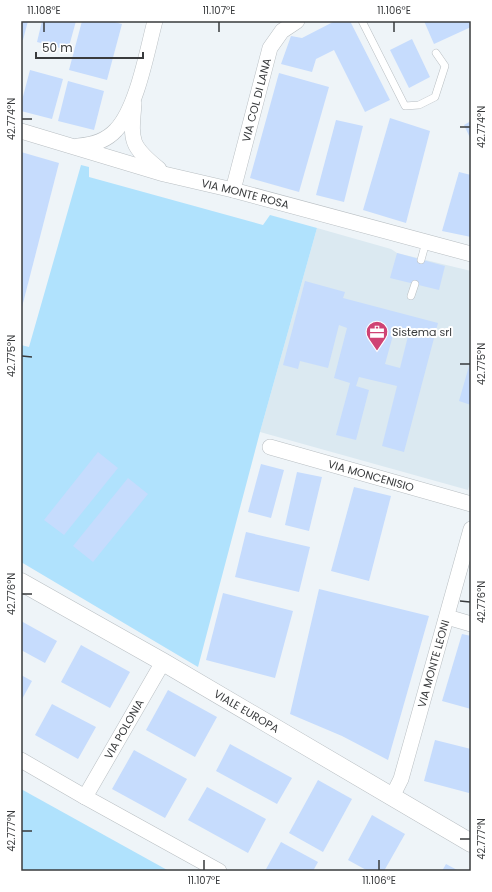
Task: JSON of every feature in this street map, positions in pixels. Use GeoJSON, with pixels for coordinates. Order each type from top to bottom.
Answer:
{"type":"FeatureCollection","features":[{"type":"Feature","properties":{"kind":"street"},"geometry":{"type":"LineString","coordinates":[[73,147],[93,144],[108,138],[117,130],[134,95],[155,21]]}},
{"type":"Feature","properties":{"kind":"street","name":"VIA COL DI LANA"},"geometry":{"type":"LineString","coordinates":[[232,190],[270,48],[292,22]]}},
{"type":"Feature","properties":{"kind":"street"},"geometry":{"type":"LineString","coordinates":[[134,95],[133,133],[135,145],[140,154],[164,174]]}},
{"type":"Feature","properties":{"kind":"street","name":"VIA MONTE ROSA"},"geometry":{"type":"LineString","coordinates":[[21,130],[164,174],[232,190],[471,254]]}},
{"type":"Feature","properties":{"kind":"street","name":"VIA MONCENISIO"},"geometry":{"type":"LineString","coordinates":[[270,447],[471,504]]}},
{"type":"Feature","properties":{"kind":"street","name":"VIA MONTE LEONI"},"geometry":{"type":"LineString","coordinates":[[392,797],[401,779],[471,528]]}},
{"type":"Feature","properties":{"kind":"street","name":"VIALE EUROPA"},"geometry":{"type":"LineString","coordinates":[[21,582],[163,662],[471,843]]}},
{"type":"Feature","properties":{"kind":"street"},"geometry":{"type":"LineString","coordinates":[[447,617],[471,624]]}},
{"type":"Feature","properties":{"kind":"street","name":"VIA POLONIA"},"geometry":{"type":"LineString","coordinates":[[85,797],[163,662]]}},
{"type":"Feature","properties":{"kind":"street"},"geometry":{"type":"LineString","coordinates":[[21,760],[219,871]]}},
{"type":"Feature","properties":{"kind":"lane"},"geometry":{"type":"LineString","coordinates":[[362,21],[405,106],[419,105],[435,97],[444,66],[436,53]]}},
{"type":"Feature","properties":{"kind":"lane"},"geometry":{"type":"LineString","coordinates":[[421,260],[426,242]]}},
{"type":"Feature","properties":{"kind":"lane"},"geometry":{"type":"LineString","coordinates":[[411,296],[415,284]]}},
{"type":"Feature","properties":{"kind":"shaded area"},"geometry":{"type":"Polygon","coordinates":[[[81,165],[89,167],[89,177],[263,225],[270,215],[317,228],[260,432],[198,667],[21,562],[21,345],[29,347],[81,165]]]}},
{"type":"Feature","properties":{"kind":"shaded area","name":"Sistema srl"},"geometry":{"type":"Polygon","coordinates":[[[317,228],[391,249],[397,253],[471,271],[471,480],[468,490],[260,432],[317,228]]]}},
{"type":"Feature","properties":{"kind":"shaded area"},"geometry":{"type":"Polygon","coordinates":[[[21,789],[169,871],[21,871],[21,789]]]}},
{"type":"Feature","properties":{"kind":"building"},"geometry":{"type":"Polygon","coordinates":[[[21,21],[28,21],[23,40],[21,40],[21,21]]]}},
{"type":"Feature","properties":{"kind":"building"},"geometry":{"type":"Polygon","coordinates":[[[42,21],[76,21],[68,50],[37,42],[42,21]]]}},
{"type":"Feature","properties":{"kind":"building"},"geometry":{"type":"Polygon","coordinates":[[[82,21],[111,21],[122,24],[107,80],[69,70],[82,21]]]}},
{"type":"Feature","properties":{"kind":"building"},"geometry":{"type":"Polygon","coordinates":[[[335,21],[350,21],[390,100],[365,112],[334,50],[316,59],[312,72],[281,64],[291,36],[302,38],[335,21]]]}},
{"type":"Feature","properties":{"kind":"building"},"geometry":{"type":"Polygon","coordinates":[[[424,21],[471,21],[471,27],[434,44],[424,21]]]}},
{"type":"Feature","properties":{"kind":"building"},"geometry":{"type":"Polygon","coordinates":[[[412,39],[430,77],[409,88],[390,50],[412,39]]]}},
{"type":"Feature","properties":{"kind":"building"},"geometry":{"type":"Polygon","coordinates":[[[30,70],[63,79],[52,119],[21,111],[21,104],[30,70]]]}},
{"type":"Feature","properties":{"kind":"building"},"geometry":{"type":"Polygon","coordinates":[[[279,73],[329,87],[299,192],[250,178],[279,73]]]}},
{"type":"Feature","properties":{"kind":"building"},"geometry":{"type":"Polygon","coordinates":[[[68,81],[104,91],[94,130],[58,121],[68,81]]]}},
{"type":"Feature","properties":{"kind":"building"},"geometry":{"type":"Polygon","coordinates":[[[390,118],[430,131],[406,223],[363,210],[390,118]]]}},
{"type":"Feature","properties":{"kind":"building"},"geometry":{"type":"Polygon","coordinates":[[[336,120],[363,126],[344,202],[316,195],[336,120]]]}},
{"type":"Feature","properties":{"kind":"building"},"geometry":{"type":"Polygon","coordinates":[[[471,121],[471,140],[464,125],[471,121]]]}},
{"type":"Feature","properties":{"kind":"building"},"geometry":{"type":"Polygon","coordinates":[[[21,152],[59,163],[22,307],[21,307],[21,152]]]}},
{"type":"Feature","properties":{"kind":"building"},"geometry":{"type":"Polygon","coordinates":[[[459,172],[471,175],[471,237],[442,231],[459,172]]]}},
{"type":"Feature","properties":{"kind":"building"},"geometry":{"type":"Polygon","coordinates":[[[397,253],[445,266],[439,290],[390,278],[397,253]]]}},
{"type":"Feature","properties":{"kind":"building"},"geometry":{"type":"Polygon","coordinates":[[[305,281],[345,292],[343,298],[438,323],[404,452],[382,446],[397,386],[359,377],[356,386],[369,390],[356,440],[336,435],[350,383],[334,378],[347,328],[339,325],[328,368],[300,361],[298,369],[283,365],[305,281]],[[395,328],[385,364],[400,368],[409,332],[395,328]]]}},
{"type":"Feature","properties":{"kind":"building"},"geometry":{"type":"Polygon","coordinates":[[[471,359],[471,405],[459,401],[471,359]]]}},
{"type":"Feature","properties":{"kind":"building"},"geometry":{"type":"Polygon","coordinates":[[[98,452],[118,468],[64,535],[44,520],[98,452]]]}},
{"type":"Feature","properties":{"kind":"building"},"geometry":{"type":"Polygon","coordinates":[[[261,464],[284,470],[271,518],[248,512],[261,464]]]}},
{"type":"Feature","properties":{"kind":"building"},"geometry":{"type":"Polygon","coordinates":[[[297,472],[322,477],[309,531],[285,525],[297,472]]]}},
{"type":"Feature","properties":{"kind":"building"},"geometry":{"type":"Polygon","coordinates":[[[128,478],[148,494],[93,562],[73,546],[128,478]]]}},
{"type":"Feature","properties":{"kind":"building"},"geometry":{"type":"Polygon","coordinates":[[[354,487],[391,496],[369,581],[331,571],[354,487]]]}},
{"type":"Feature","properties":{"kind":"building"},"geometry":{"type":"Polygon","coordinates":[[[246,532],[310,547],[299,592],[235,577],[246,532]]]}},
{"type":"Feature","properties":{"kind":"building"},"geometry":{"type":"Polygon","coordinates":[[[319,589],[429,616],[388,760],[342,736],[290,714],[319,589]]]}},
{"type":"Feature","properties":{"kind":"building"},"geometry":{"type":"Polygon","coordinates":[[[223,593],[293,611],[275,678],[206,660],[223,593]]]}},
{"type":"Feature","properties":{"kind":"building"},"geometry":{"type":"Polygon","coordinates":[[[21,621],[57,641],[45,663],[21,650],[21,621]]]}},
{"type":"Feature","properties":{"kind":"building"},"geometry":{"type":"Polygon","coordinates":[[[462,634],[471,636],[471,709],[442,701],[462,634]]]}},
{"type":"Feature","properties":{"kind":"building"},"geometry":{"type":"Polygon","coordinates":[[[81,645],[130,672],[110,708],[61,682],[81,645]]]}},
{"type":"Feature","properties":{"kind":"building"},"geometry":{"type":"Polygon","coordinates":[[[21,675],[32,681],[21,701],[21,675]]]}},
{"type":"Feature","properties":{"kind":"building"},"geometry":{"type":"Polygon","coordinates":[[[168,690],[217,717],[195,757],[146,730],[168,690]]]}},
{"type":"Feature","properties":{"kind":"building"},"geometry":{"type":"Polygon","coordinates":[[[52,704],[96,727],[78,759],[35,735],[52,704]]]}},
{"type":"Feature","properties":{"kind":"building"},"geometry":{"type":"Polygon","coordinates":[[[435,740],[471,749],[471,785],[469,793],[424,781],[435,740]]]}},
{"type":"Feature","properties":{"kind":"building"},"geometry":{"type":"Polygon","coordinates":[[[230,744],[292,778],[277,804],[216,771],[230,744]]]}},
{"type":"Feature","properties":{"kind":"building"},"geometry":{"type":"Polygon","coordinates":[[[134,750],[187,779],[165,818],[112,789],[134,750]]]}},
{"type":"Feature","properties":{"kind":"building"},"geometry":{"type":"Polygon","coordinates":[[[318,780],[352,799],[323,852],[289,833],[318,780]]]}},
{"type":"Feature","properties":{"kind":"building"},"geometry":{"type":"Polygon","coordinates":[[[207,787],[266,819],[248,853],[188,820],[207,787]]]}},
{"type":"Feature","properties":{"kind":"building"},"geometry":{"type":"Polygon","coordinates":[[[372,815],[405,834],[384,871],[368,871],[348,860],[372,815]]]}},
{"type":"Feature","properties":{"kind":"building"},"geometry":{"type":"Polygon","coordinates":[[[281,842],[318,862],[313,871],[265,871],[281,842]]]}},
{"type":"Feature","properties":{"kind":"building"},"geometry":{"type":"Polygon","coordinates":[[[446,864],[459,871],[442,871],[446,864]]]}},
{"type":"Feature","properties":{"kind":"place","name":"Sistema srl"},"geometry":{"type":"Point","coordinates":[377,352]}}]}
